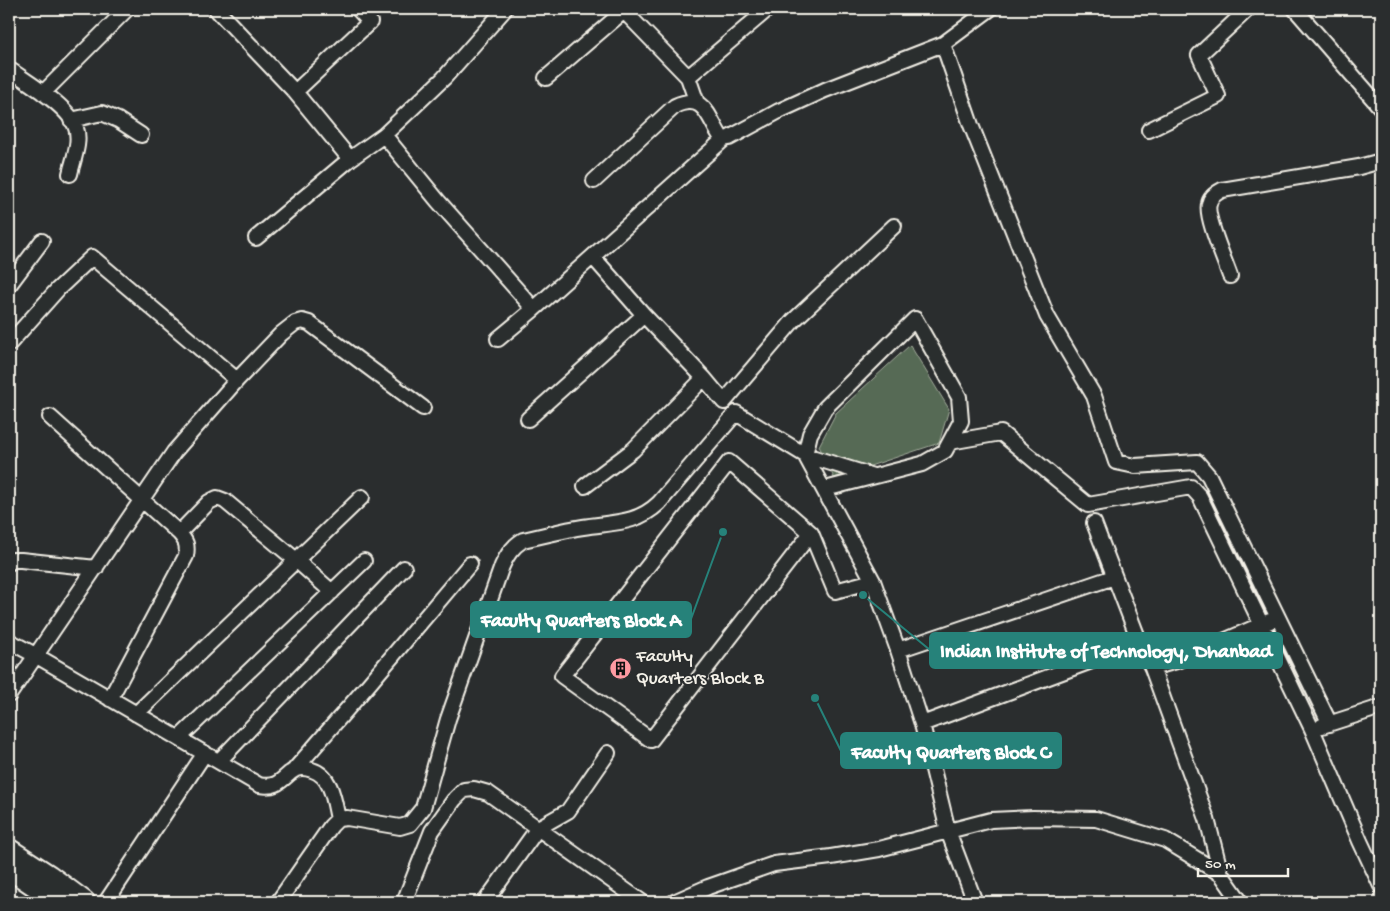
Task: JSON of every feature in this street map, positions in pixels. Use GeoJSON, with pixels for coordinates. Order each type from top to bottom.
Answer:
{"type":"FeatureCollection","features":[{"type":"Feature","properties":{"kind":"highway"},"geometry":{"type":"LineString","coordinates":[[9,850],[84,902]]}},
{"type":"Feature","properties":{"kind":"highway"},"geometry":{"type":"LineString","coordinates":[[9,868],[60,902]]}},
{"type":"Feature","properties":{"kind":"street"},"geometry":{"type":"LineString","coordinates":[[43,93],[127,9]]}},
{"type":"Feature","properties":{"kind":"street"},"geometry":{"type":"LineString","coordinates":[[216,9],[295,92],[350,159]]}},
{"type":"Feature","properties":{"kind":"street"},"geometry":{"type":"LineString","coordinates":[[295,92],[370,22],[358,9]]}},
{"type":"Feature","properties":{"kind":"street"},"geometry":{"type":"LineString","coordinates":[[256,238],[350,159],[384,135],[444,78],[505,9]]}},
{"type":"Feature","properties":{"kind":"street"},"geometry":{"type":"LineString","coordinates":[[688,77],[768,9]]}},
{"type":"Feature","properties":{"kind":"street"},"geometry":{"type":"LineString","coordinates":[[498,339],[593,257],[724,139],[732,137],[779,111],[825,90],[943,44],[990,9]]}},
{"type":"Feature","properties":{"kind":"street"},"geometry":{"type":"LineString","coordinates":[[1149,130],[1218,96],[1199,55],[1248,9]]}},
{"type":"Feature","properties":{"kind":"street"},"geometry":{"type":"LineString","coordinates":[[1295,9],[1381,108]]}},
{"type":"Feature","properties":{"kind":"street"},"geometry":{"type":"LineString","coordinates":[[546,78],[623,10],[688,77],[697,103]]}},
{"type":"Feature","properties":{"kind":"street"},"geometry":{"type":"LineString","coordinates":[[943,44],[972,125],[1047,316],[1094,396],[1116,462],[1135,466],[1197,462],[1209,476],[1330,724]]}},
{"type":"Feature","properties":{"kind":"street"},"geometry":{"type":"LineString","coordinates":[[9,69],[43,93],[68,114],[72,120],[76,128],[77,143],[70,174]]}},
{"type":"Feature","properties":{"kind":"street"},"geometry":{"type":"LineString","coordinates":[[594,181],[675,106],[681,103],[697,103],[706,109],[719,134],[724,139]]}},
{"type":"Feature","properties":{"kind":"street"},"geometry":{"type":"LineString","coordinates":[[72,120],[102,113],[118,120],[141,135]]}},
{"type":"Feature","properties":{"kind":"street"},"geometry":{"type":"LineString","coordinates":[[384,135],[438,201],[534,309]]}},
{"type":"Feature","properties":{"kind":"street"},"geometry":{"type":"LineString","coordinates":[[1230,276],[1209,214],[1209,201],[1214,194],[1222,190],[1359,167],[1381,161]]}},
{"type":"Feature","properties":{"kind":"street"},"geometry":{"type":"LineString","coordinates":[[593,257],[724,402],[793,321],[894,226]]}},
{"type":"Feature","properties":{"kind":"street"},"geometry":{"type":"LineString","coordinates":[[9,285],[42,241]]}},
{"type":"Feature","properties":{"kind":"street"},"geometry":{"type":"LineString","coordinates":[[9,344],[58,289],[92,257],[237,380]]}},
{"type":"Feature","properties":{"kind":"street"},"geometry":{"type":"LineString","coordinates":[[528,419],[644,315]]}},
{"type":"Feature","properties":{"kind":"street"},"geometry":{"type":"LineString","coordinates":[[825,489],[922,464],[945,451],[950,442],[961,421],[959,397],[915,319],[825,408],[810,434],[805,455],[873,581],[922,724],[948,831],[975,902]]}},
{"type":"Feature","properties":{"kind":"street"},"geometry":{"type":"LineString","coordinates":[[9,695],[174,452],[237,380],[281,334],[295,323],[309,322],[423,408]]}},
{"type":"Feature","properties":{"kind":"street"},"geometry":{"type":"LineString","coordinates":[[585,486],[633,450],[704,378]]}},
{"type":"Feature","properties":{"kind":"street"},"geometry":{"type":"LineString","coordinates":[[278,902],[331,826],[338,819],[346,818],[400,827],[410,824],[423,808],[448,719],[502,566],[511,548],[516,544],[523,540],[583,527],[632,520],[649,512],[659,503],[736,413],[805,455],[873,476]]}},
{"type":"Feature","properties":{"kind":"street"},"geometry":{"type":"LineString","coordinates":[[50,417],[179,533],[185,539],[188,547],[186,556],[110,699]]}},
{"type":"Feature","properties":{"kind":"street"},"geometry":{"type":"LineString","coordinates":[[950,442],[1001,433],[1088,505],[1191,487],[1200,497],[1262,624],[1312,729],[1381,886]]}},
{"type":"Feature","properties":{"kind":"street"},"geometry":{"type":"LineString","coordinates":[[811,533],[652,740],[562,676],[729,462],[811,533],[835,591],[873,581]]}},
{"type":"Feature","properties":{"kind":"street"},"geometry":{"type":"LineString","coordinates":[[136,714],[362,497]]}},
{"type":"Feature","properties":{"kind":"street"},"geometry":{"type":"LineString","coordinates":[[179,533],[209,502],[217,498],[225,501],[332,592]]}},
{"type":"Feature","properties":{"kind":"street"},"geometry":{"type":"LineString","coordinates":[[1094,523],[1140,643],[1152,668],[1208,819],[1221,874],[1239,902]]}},
{"type":"Feature","properties":{"kind":"street"},"geometry":{"type":"LineString","coordinates":[[9,563],[13,560],[21,560],[96,568]]}},
{"type":"Feature","properties":{"kind":"street"},"geometry":{"type":"LineString","coordinates":[[179,738],[364,561]]}},
{"type":"Feature","properties":{"kind":"street"},"geometry":{"type":"LineString","coordinates":[[9,641],[259,785],[268,787],[278,784],[295,769],[370,684],[470,564]]}},
{"type":"Feature","properties":{"kind":"street"},"geometry":{"type":"LineString","coordinates":[[219,761],[404,568]]}},
{"type":"Feature","properties":{"kind":"street"},"geometry":{"type":"LineString","coordinates":[[898,650],[1114,577]]}},
{"type":"Feature","properties":{"kind":"street"},"geometry":{"type":"LineString","coordinates":[[1152,668],[1180,660],[1278,618]]}},
{"type":"Feature","properties":{"kind":"street"},"geometry":{"type":"LineString","coordinates":[[922,724],[1140,643]]}},
{"type":"Feature","properties":{"kind":"street"},"geometry":{"type":"LineString","coordinates":[[1312,729],[1381,707]]}},
{"type":"Feature","properties":{"kind":"street"},"geometry":{"type":"LineString","coordinates":[[106,902],[205,753]]}},
{"type":"Feature","properties":{"kind":"street"},"geometry":{"type":"LineString","coordinates":[[485,902],[538,828],[568,811],[608,753]]}},
{"type":"Feature","properties":{"kind":"street"},"geometry":{"type":"LineString","coordinates":[[295,769],[305,768],[316,771],[326,780],[332,791],[338,819]]}},
{"type":"Feature","properties":{"kind":"street"},"geometry":{"type":"LineString","coordinates":[[404,902],[432,831],[454,800],[464,790],[474,789],[488,793],[642,902]]}},
{"type":"Feature","properties":{"kind":"street"},"geometry":{"type":"LineString","coordinates":[[674,902],[708,887],[774,864],[879,849],[991,820],[1033,818],[1096,819],[1165,840],[1221,874]]}},
{"type":"Feature","properties":{"kind":"green space"},"geometry":{"type":"Polygon","coordinates":[[[910,345],[949,409],[939,443],[834,478],[819,446],[836,413],[910,345]]]}},
{"type":"Feature","properties":{"kind":"place","name":"Faculty Quarters Block A"},"geometry":{"type":"Point","coordinates":[723,532]}},
{"type":"Feature","properties":{"kind":"place","name":"Indian Institute of Technology, Dhanbad"},"geometry":{"type":"Point","coordinates":[863,595]}},
{"type":"Feature","properties":{"kind":"place","name":"Faculty Quarters Block B"},"geometry":{"type":"Point","coordinates":[620,668]}},
{"type":"Feature","properties":{"kind":"place","name":"Faculty Quarters Block C"},"geometry":{"type":"Point","coordinates":[815,698]}}]}
